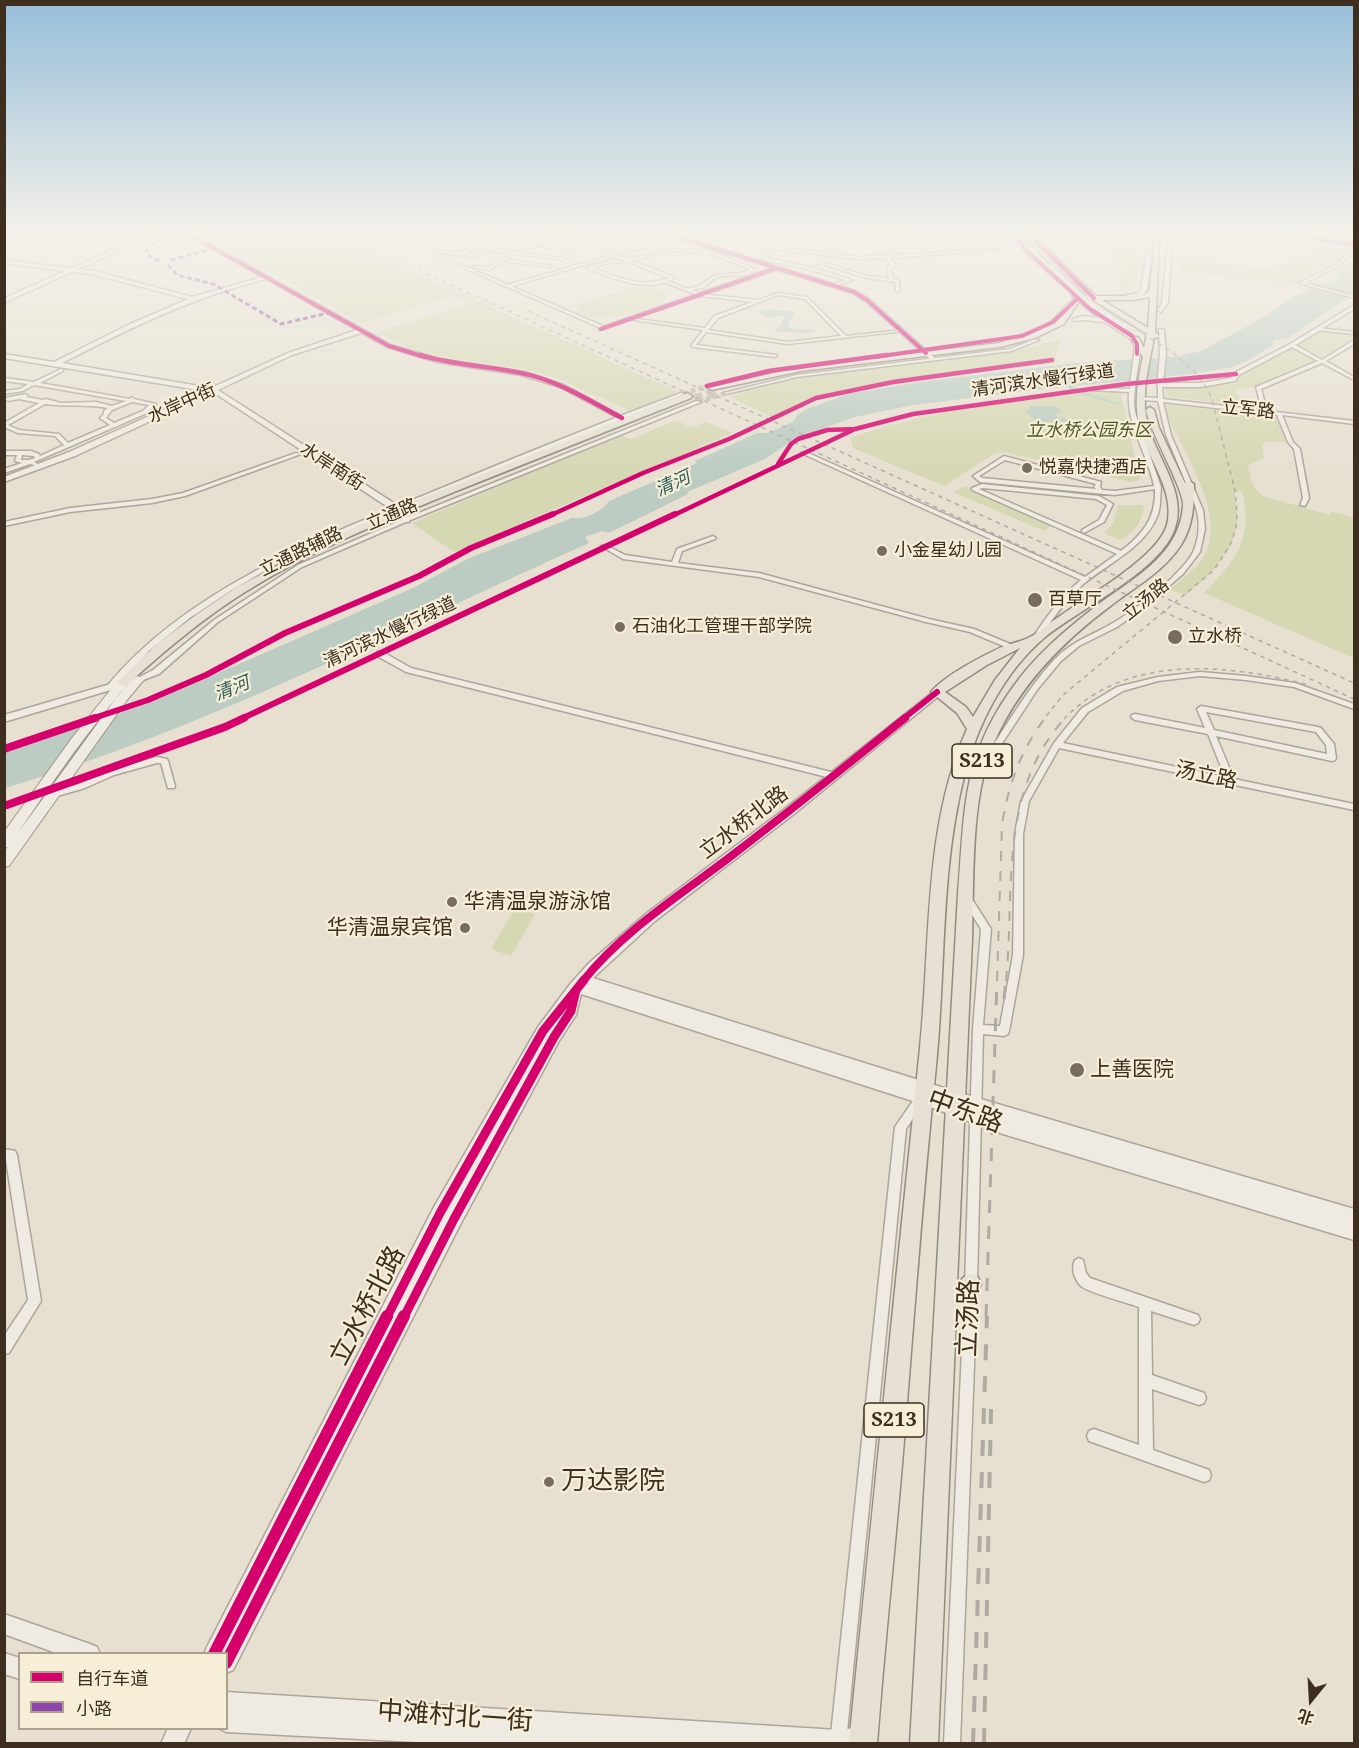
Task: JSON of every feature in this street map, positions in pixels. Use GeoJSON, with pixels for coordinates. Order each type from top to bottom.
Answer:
{"type":"FeatureCollection","features":[{"type":"Feature","properties":{"kind":"main road"},"geometry":{"type":"LineString","coordinates":[[716,390],[806,371],[1000,345],[1032,336],[1061,322],[1069,314]]}},
{"type":"Feature","properties":{"kind":"main road"},"geometry":{"type":"LineString","coordinates":[[782,372],[928,355],[1006,350],[1060,331],[1075,320],[1077,314]]}},
{"type":"Feature","properties":{"kind":"main road"},"geometry":{"type":"LineString","coordinates":[[1104,314],[1139,337],[1147,352],[1146,384]]}},
{"type":"Feature","properties":{"kind":"main road"},"geometry":{"type":"LineString","coordinates":[[1120,314],[1158,336]]}},
{"type":"Feature","properties":{"kind":"main road"},"geometry":{"type":"LineString","coordinates":[[1147,352],[1158,336],[1155,314]]}},
{"type":"Feature","properties":{"kind":"main road"},"geometry":{"type":"LineString","coordinates":[[1147,352],[1158,336],[1161,314]]}},
{"type":"Feature","properties":{"kind":"main road"},"geometry":{"type":"LineString","coordinates":[[1135,339],[1147,352]]}},
{"type":"Feature","properties":{"kind":"main road"},"geometry":{"type":"LineString","coordinates":[[985,344],[1000,345]]}},
{"type":"Feature","properties":{"kind":"main road"},"geometry":{"type":"LineString","coordinates":[[716,390],[794,367]]}},
{"type":"Feature","properties":{"kind":"main road","name":"立汤路"},"geometry":{"type":"LineString","coordinates":[[924,1743],[967,899],[976,776],[992,732],[1017,690],[1054,647],[1108,602],[1158,565],[1183,533],[1188,502],[1151,418],[1146,384]]}},
{"type":"Feature","properties":{"kind":"main road","name":"立通路"},"geometry":{"type":"LineString","coordinates":[[138,680],[190,632],[244,593],[304,559],[397,514],[546,458],[691,398]]}},
{"type":"Feature","properties":{"kind":"main road","name":"立通路"},"geometry":{"type":"LineString","coordinates":[[117,684],[166,642],[210,609],[292,558],[493,473],[691,398]]}},
{"type":"Feature","properties":{"kind":"main road","name":"立汤路"},"geometry":{"type":"LineString","coordinates":[[863,1741],[946,834],[957,772],[973,728],[1010,668],[1036,639],[1147,559],[1161,546],[1172,528],[1172,507],[1163,488],[1142,419],[1150,400]]}},
{"type":"Feature","properties":{"kind":"main road"},"geometry":{"type":"LineString","coordinates":[[1137,429],[1142,419]]}},
{"type":"Feature","properties":{"kind":"main road"},"geometry":{"type":"LineString","coordinates":[[1160,435],[1170,442]]}},
{"type":"Feature","properties":{"kind":"main road"},"geometry":{"type":"LineString","coordinates":[[535,467],[546,458]]}},
{"type":"Feature","properties":{"kind":"main road"},"geometry":{"type":"LineString","coordinates":[[478,475],[493,473]]}},
{"type":"Feature","properties":{"kind":"main road"},"geometry":{"type":"LineString","coordinates":[[1155,473],[1163,488]]}},
{"type":"Feature","properties":{"kind":"main road"},"geometry":{"type":"LineString","coordinates":[[1188,502],[1189,484]]}},
{"type":"Feature","properties":{"kind":"main road"},"geometry":{"type":"LineString","coordinates":[[210,609],[233,587]]}},
{"type":"Feature","properties":{"kind":"main road"},"geometry":{"type":"LineString","coordinates":[[973,728],[962,710],[937,692],[977,665],[1011,646],[1036,639]]}},
{"type":"Feature","properties":{"kind":"main road"},"geometry":{"type":"LineString","coordinates":[[4,862],[123,697],[138,680]]}},
{"type":"Feature","properties":{"kind":"main road"},"geometry":{"type":"LineString","coordinates":[[4,843],[117,684]]}},
{"type":"Feature","properties":{"kind":"main road"},"geometry":{"type":"LineString","coordinates":[[947,1311],[971,1284]]}},
{"type":"Feature","properties":{"kind":"street"},"geometry":{"type":"LineString","coordinates":[[5,398],[34,384],[134,323],[155,314]]}},
{"type":"Feature","properties":{"kind":"street"},"geometry":{"type":"LineString","coordinates":[[330,314],[389,346],[428,359],[522,373],[562,386],[622,418]]}},
{"type":"Feature","properties":{"kind":"street"},"geometry":{"type":"LineString","coordinates":[[568,314],[602,329],[647,314]]}},
{"type":"Feature","properties":{"kind":"street"},"geometry":{"type":"LineString","coordinates":[[725,314],[716,317],[693,346],[775,356]]}},
{"type":"Feature","properties":{"kind":"street"},"geometry":{"type":"LineString","coordinates":[[823,314],[844,335]]}},
{"type":"Feature","properties":{"kind":"street"},"geometry":{"type":"LineString","coordinates":[[882,314],[928,355]]}},
{"type":"Feature","properties":{"kind":"street"},"geometry":{"type":"LineString","coordinates":[[716,390],[752,374],[794,367],[928,355],[985,344],[1032,333],[1058,318],[1061,314]]}},
{"type":"Feature","properties":{"kind":"street"},"geometry":{"type":"LineString","coordinates":[[1099,314],[1135,339]]}},
{"type":"Feature","properties":{"kind":"street"},"geometry":{"type":"LineString","coordinates":[[1092,389],[1146,384],[1201,385],[1233,380],[1236,374],[1292,345],[1344,314]]}},
{"type":"Feature","properties":{"kind":"street"},"geometry":{"type":"LineString","coordinates":[[1075,320],[1091,318],[1111,322]]}},
{"type":"Feature","properties":{"kind":"street"},"geometry":{"type":"LineString","coordinates":[[629,320],[786,342],[844,335]]}},
{"type":"Feature","properties":{"kind":"street"},"geometry":{"type":"LineString","coordinates":[[1318,329],[1354,333]]}},
{"type":"Feature","properties":{"kind":"street","name":"水岸中街"},"geometry":{"type":"LineString","coordinates":[[4,478],[72,454],[286,353],[360,330]]}},
{"type":"Feature","properties":{"kind":"street"},"geometry":{"type":"LineString","coordinates":[[706,331],[717,331]]}},
{"type":"Feature","properties":{"kind":"street"},"geometry":{"type":"LineString","coordinates":[[824,336],[902,331]]}},
{"type":"Feature","properties":{"kind":"street"},"geometry":{"type":"LineString","coordinates":[[1155,473],[1132,411],[1163,354],[1158,336]]}},
{"type":"Feature","properties":{"kind":"street"},"geometry":{"type":"LineString","coordinates":[[765,357],[775,356],[786,342]]}},
{"type":"Feature","properties":{"kind":"street"},"geometry":{"type":"LineString","coordinates":[[1266,412],[1258,388],[1323,361],[1354,342]]}},
{"type":"Feature","properties":{"kind":"street"},"geometry":{"type":"LineString","coordinates":[[1292,345],[1354,379]]}},
{"type":"Feature","properties":{"kind":"street","name":"水岸南街"},"geometry":{"type":"LineString","coordinates":[[4,356],[206,391],[397,514]]}},
{"type":"Feature","properties":{"kind":"street","name":"水岸南街"},"geometry":{"type":"LineString","coordinates":[[4,361],[59,367]]}},
{"type":"Feature","properties":{"kind":"street"},"geometry":{"type":"LineString","coordinates":[[4,379],[153,404],[145,412],[35,462],[4,471]]}},
{"type":"Feature","properties":{"kind":"street"},"geometry":{"type":"LineString","coordinates":[[21,390],[27,392],[21,398]]}},
{"type":"Feature","properties":{"kind":"street"},"geometry":{"type":"LineString","coordinates":[[5,425],[19,418],[24,412],[49,403],[71,390]]}},
{"type":"Feature","properties":{"kind":"street","name":"水岸中街"},"geometry":{"type":"LineString","coordinates":[[4,478],[35,462],[206,391]]}},
{"type":"Feature","properties":{"kind":"street","name":"水岸南街"},"geometry":{"type":"LineString","coordinates":[[206,391],[298,454],[397,514]]}},
{"type":"Feature","properties":{"kind":"street"},"geometry":{"type":"LineString","coordinates":[[77,406],[100,394]]}},
{"type":"Feature","properties":{"kind":"street"},"geometry":{"type":"LineString","coordinates":[[5,398],[77,406],[96,404],[111,407],[128,403],[132,399]]}},
{"type":"Feature","properties":{"kind":"street","name":"立通路辅路"},"geometry":{"type":"LineString","coordinates":[[397,514],[478,475],[622,418],[691,398]]}},
{"type":"Feature","properties":{"kind":"street","name":"立通路辅路"},"geometry":{"type":"LineString","coordinates":[[117,684],[145,651],[177,625],[233,587],[290,555],[397,514],[535,467],[691,398]]}},
{"type":"Feature","properties":{"kind":"street","name":"立军路"},"geometry":{"type":"LineString","coordinates":[[1150,400],[1354,422]]}},
{"type":"Feature","properties":{"kind":"street","name":"立汤路"},"geometry":{"type":"LineString","coordinates":[[976,776],[1012,721],[1051,669],[1071,648],[1120,622],[1183,570],[1196,554],[1203,523],[1200,507],[1161,418],[1150,400]]}},
{"type":"Feature","properties":{"kind":"street"},"geometry":{"type":"LineString","coordinates":[[111,407],[103,418],[113,425]]}},
{"type":"Feature","properties":{"kind":"street"},"geometry":{"type":"LineString","coordinates":[[1279,414],[1291,442],[1297,449],[1306,498],[1303,505]]}},
{"type":"Feature","properties":{"kind":"street"},"geometry":{"type":"LineString","coordinates":[[5,425],[18,431],[57,435],[68,446]]}},
{"type":"Feature","properties":{"kind":"street"},"geometry":{"type":"LineString","coordinates":[[4,453],[31,453],[37,455],[35,462]]}},
{"type":"Feature","properties":{"kind":"street"},"geometry":{"type":"LineString","coordinates":[[804,453],[1085,579]]}},
{"type":"Feature","properties":{"kind":"street"},"geometry":{"type":"LineString","coordinates":[[20,454],[18,461],[35,462]]}},
{"type":"Feature","properties":{"kind":"street"},"geometry":{"type":"LineString","coordinates":[[4,524],[70,510],[152,501],[185,494],[298,454]]}},
{"type":"Feature","properties":{"kind":"street"},"geometry":{"type":"LineString","coordinates":[[1100,491],[1097,487],[1099,483],[1005,458],[976,476],[981,480],[1115,493],[1163,488]]}},
{"type":"Feature","properties":{"kind":"street"},"geometry":{"type":"LineString","coordinates":[[1084,531],[1101,521],[1110,504],[1097,497],[982,486],[974,489],[1121,553]]}},
{"type":"Feature","properties":{"kind":"street","name":"立汤路"},"geometry":{"type":"LineString","coordinates":[[1036,639],[1047,620],[1085,579],[1133,544],[1150,524],[1163,488]]}},
{"type":"Feature","properties":{"kind":"street"},"geometry":{"type":"LineString","coordinates":[[675,564],[679,550],[713,538]]}},
{"type":"Feature","properties":{"kind":"street"},"geometry":{"type":"LineString","coordinates":[[604,546],[623,557],[759,575],[928,621],[972,630],[1011,646]]}},
{"type":"Feature","properties":{"kind":"street"},"geometry":{"type":"LineString","coordinates":[[380,654],[409,670],[835,776]]}},
{"type":"Feature","properties":{"kind":"street"},"geometry":{"type":"LineString","coordinates":[[978,1029],[1004,1031],[1018,956],[1019,834],[1025,801],[1057,745],[1086,710],[1120,689],[1158,679],[1200,674],[1295,686],[1354,706]]}},
{"type":"Feature","properties":{"kind":"street"},"geometry":{"type":"LineString","coordinates":[[4,720],[117,684],[138,680]]}},
{"type":"Feature","properties":{"kind":"street","name":"立水桥北路"},"geometry":{"type":"LineString","coordinates":[[215,1652],[445,1204],[543,1031],[594,967],[651,917],[835,776],[937,692]]}},
{"type":"Feature","properties":{"kind":"street"},"geometry":{"type":"LineString","coordinates":[[1135,717],[1211,732],[1332,758],[1330,744],[1318,730],[1201,709],[1211,732],[1231,781]]}},
{"type":"Feature","properties":{"kind":"street","name":"汤立路"},"geometry":{"type":"LineString","coordinates":[[1057,745],[1354,807]]}},
{"type":"Feature","properties":{"kind":"street"},"geometry":{"type":"LineString","coordinates":[[54,794],[82,786],[111,772],[157,759],[164,761],[171,786]]}},
{"type":"Feature","properties":{"kind":"street","name":"立汤路"},"geometry":{"type":"LineString","coordinates":[[952,1743],[971,1284],[978,1029],[986,929],[967,899]]}},
{"type":"Feature","properties":{"kind":"street","name":"立水桥北路"},"geometry":{"type":"LineString","coordinates":[[228,1659],[449,1229],[554,1037],[571,1011],[580,984]]}},
{"type":"Feature","properties":{"kind":"street","name":"中东路"},"geometry":{"type":"LineString","coordinates":[[580,984],[923,1092],[976,1112],[1354,1232]]}},
{"type":"Feature","properties":{"kind":"street","name":"S213"},"geometry":{"type":"LineString","coordinates":[[838,1742],[901,1127],[923,1092]]}},
{"type":"Feature","properties":{"kind":"street","name":"中东路"},"geometry":{"type":"LineString","coordinates":[[976,1112],[1354,1217]]}},
{"type":"Feature","properties":{"kind":"street"},"geometry":{"type":"LineString","coordinates":[[4,1154],[11,1155],[34,1301],[4,1348]]}},
{"type":"Feature","properties":{"kind":"street"},"geometry":{"type":"LineString","coordinates":[[1079,1264],[1080,1275],[1086,1283],[1194,1319]]}},
{"type":"Feature","properties":{"kind":"street"},"geometry":{"type":"LineString","coordinates":[[1145,1303],[1146,1455]]}},
{"type":"Feature","properties":{"kind":"street"},"geometry":{"type":"LineString","coordinates":[[1146,1380],[1199,1398]]}},
{"type":"Feature","properties":{"kind":"street"},"geometry":{"type":"LineString","coordinates":[[1094,1436],[1204,1475]]}},
{"type":"Feature","properties":{"kind":"street"},"geometry":{"type":"LineString","coordinates":[[4,1624],[87,1652]]}},
{"type":"Feature","properties":{"kind":"street","name":"中滩村北一街"},"geometry":{"type":"LineString","coordinates":[[228,1703],[838,1742],[863,1741]]}},
{"type":"Feature","properties":{"kind":"street","name":"中滩村北一街"},"geometry":{"type":"LineString","coordinates":[[228,1720],[675,1743]]}},
{"type":"Feature","properties":{"kind":"green space"},"geometry":{"type":"Polygon","coordinates":[[[345,314],[393,314],[362,323],[345,314]]]}},
{"type":"Feature","properties":{"kind":"green space"},"geometry":{"type":"Polygon","coordinates":[[[438,314],[506,314],[678,392],[630,411],[559,379],[532,371],[438,356],[406,347],[377,332],[438,314]]]}},
{"type":"Feature","properties":{"kind":"green space"},"geometry":{"type":"Polygon","coordinates":[[[581,314],[631,314],[598,318],[581,314]]]}},
{"type":"Feature","properties":{"kind":"green space"},"geometry":{"type":"Polygon","coordinates":[[[1319,331],[1354,334],[1354,337],[1323,357],[1296,345],[1319,331]]]}},
{"type":"Feature","properties":{"kind":"green space"},"geometry":{"type":"Polygon","coordinates":[[[1061,338],[1056,356],[1057,363],[928,378],[897,385],[866,387],[814,401],[778,420],[730,397],[787,379],[818,373],[1006,352],[1061,338]]]}},
{"type":"Feature","properties":{"kind":"green space"},"geometry":{"type":"Polygon","coordinates":[[[1289,348],[1318,361],[1253,387],[1237,390],[1236,394],[1259,404],[1260,407],[1166,397],[1166,387],[1235,384],[1241,375],[1289,348]]]}},
{"type":"Feature","properties":{"kind":"green space","name":"立水桥公园东区"},"geometry":{"type":"Polygon","coordinates":[[[1098,391],[1121,393],[1140,480],[1131,482],[1004,452],[994,454],[944,486],[853,448],[850,438],[910,420],[972,407],[1098,391]]]}},
{"type":"Feature","properties":{"kind":"green space"},"geometry":{"type":"Polygon","coordinates":[[[1166,404],[1278,417],[1286,442],[1265,442],[1262,446],[1264,458],[1248,465],[1250,478],[1256,489],[1263,496],[1330,515],[1331,512],[1354,517],[1354,658],[1204,593],[1225,570],[1240,547],[1246,522],[1242,491],[1235,491],[1237,524],[1235,535],[1231,546],[1219,564],[1186,595],[1169,590],[1189,574],[1205,554],[1210,538],[1210,521],[1201,485],[1168,418],[1166,404]]]}},
{"type":"Feature","properties":{"kind":"green space"},"geometry":{"type":"Polygon","coordinates":[[[676,420],[692,428],[706,422],[733,433],[454,552],[412,523],[621,435],[631,439],[676,420]]]}},
{"type":"Feature","properties":{"kind":"green space"},"geometry":{"type":"Polygon","coordinates":[[[965,486],[1053,525],[1044,531],[953,492],[965,486]]]}},
{"type":"Feature","properties":{"kind":"green space"},"geometry":{"type":"Polygon","coordinates":[[[1118,505],[1144,505],[1137,526],[1120,540],[1104,533],[1113,523],[1118,505]]]}},
{"type":"Feature","properties":{"kind":"green space"},"geometry":{"type":"Polygon","coordinates":[[[515,908],[535,914],[511,956],[491,949],[515,908]]]}},
{"type":"Feature","properties":{"kind":"water"},"geometry":{"type":"Polygon","coordinates":[[[761,314],[794,314],[787,327],[798,330],[814,329],[816,332],[773,331],[779,328],[785,316],[766,317],[761,314]]]}},
{"type":"Feature","properties":{"kind":"water","name":"清河"},"geometry":{"type":"Polygon","coordinates":[[[1269,314],[1325,314],[1288,338],[1273,340],[1273,345],[1233,367],[1184,375],[913,405],[855,417],[798,437],[765,459],[687,492],[688,494],[609,533],[602,531],[585,537],[589,543],[301,675],[155,736],[80,764],[5,788],[5,752],[159,699],[413,588],[467,559],[572,518],[582,518],[592,514],[602,509],[609,501],[697,463],[695,461],[757,433],[767,433],[793,422],[797,415],[809,408],[848,394],[928,381],[1086,362],[1175,357],[1201,351],[1269,314]]]}},
{"type":"Feature","properties":{"kind":"water"},"geometry":{"type":"Polygon","coordinates":[[[1031,406],[1055,406],[1063,412],[1056,415],[1058,418],[1085,421],[1085,429],[1061,422],[1038,423],[1026,412],[1031,406]]]}},
{"type":"Feature","properties":{"kind":"waterway"},"geometry":{"type":"LineString","coordinates":[[1060,380],[1077,391],[1118,404]]}},
{"type":"Feature","properties":{"kind":"tunnel"},"geometry":{"type":"LineString","coordinates":[[683,394],[707,386]]}},
{"type":"Feature","properties":{"kind":"tunnel"},"geometry":{"type":"LineString","coordinates":[[694,399],[719,391]]}},
{"type":"Feature","properties":{"kind":"tunnel"},"geometry":{"type":"LineString","coordinates":[[698,402],[726,393]]}},
{"type":"Feature","properties":{"kind":"railway"},"geometry":{"type":"LineString","coordinates":[[514,314],[1164,612]]}},
{"type":"Feature","properties":{"kind":"railway"},"geometry":{"type":"LineString","coordinates":[[534,314],[1175,602]]}},
{"type":"Feature","properties":{"kind":"railway"},"geometry":{"type":"LineString","coordinates":[[1112,314],[1172,352],[1193,370],[1206,387],[1212,399],[1235,491],[1236,528],[1230,545],[1214,570],[1175,602]]}},
{"type":"Feature","properties":{"kind":"railway"},"geometry":{"type":"LineString","coordinates":[[1164,612],[1175,602]]}},
{"type":"Feature","properties":{"kind":"railway"},"geometry":{"type":"LineString","coordinates":[[1175,602],[1354,683]]}},
{"type":"Feature","properties":{"kind":"railway"},"geometry":{"type":"LineString","coordinates":[[1044,719],[1063,695],[1164,612]]}},
{"type":"Feature","properties":{"kind":"railway"},"geometry":{"type":"LineString","coordinates":[[1164,612],[1354,699]]}},
{"type":"Feature","properties":{"kind":"railway"},"geometry":{"type":"LineString","coordinates":[[1065,718],[1089,698],[1117,683],[1148,674],[1180,669],[1246,672],[1309,685]]}},
{"type":"Feature","properties":{"kind":"railway"},"geometry":{"type":"LineString","coordinates":[[997,981],[1002,825],[1012,782],[1022,755],[1045,718]]}},
{"type":"Feature","properties":{"kind":"railway"},"geometry":{"type":"LineString","coordinates":[[1006,981],[1011,877],[1019,810],[1029,778],[1044,747],[1065,718]]}},
{"type":"Feature","properties":{"kind":"railway"},"geometry":{"type":"LineString","coordinates":[[986,1317],[997,980]]}},
{"type":"Feature","properties":{"kind":"railway"},"geometry":{"type":"LineString","coordinates":[[1004,999],[1006,980]]}},
{"type":"Feature","properties":{"kind":"railway"},"geometry":{"type":"LineString","coordinates":[[973,1744],[987,1316]]}},
{"type":"Feature","properties":{"kind":"railway"},"geometry":{"type":"LineString","coordinates":[[984,1744],[991,1409]]}},
{"type":"Feature","properties":{"kind":"marked path"},"geometry":{"type":"LineString","coordinates":[[263,314],[281,324],[326,314]]}},
{"type":"Feature","properties":{"kind":"cycle path"},"geometry":{"type":"LineString","coordinates":[[331,314],[389,346],[439,361],[522,373],[562,386],[622,418]]}},
{"type":"Feature","properties":{"kind":"cycle path"},"geometry":{"type":"LineString","coordinates":[[601,329],[646,314]]}},
{"type":"Feature","properties":{"kind":"cycle path"},"geometry":{"type":"LineString","coordinates":[[882,314],[926,353]]}},
{"type":"Feature","properties":{"kind":"cycle path"},"geometry":{"type":"LineString","coordinates":[[707,386],[769,371],[1010,339],[1047,326],[1062,314]]}},
{"type":"Feature","properties":{"kind":"cycle path"},"geometry":{"type":"LineString","coordinates":[[1097,314],[1132,336],[1137,344],[1137,354]]}},
{"type":"Feature","properties":{"kind":"cycle path","name":"清河滨水慢行绿道"},"geometry":{"type":"LineString","coordinates":[[4,749],[148,700],[206,675],[285,633],[419,576],[471,548],[531,524],[643,473],[729,439],[816,398],[893,382],[1052,360]]}},
{"type":"Feature","properties":{"kind":"cycle path","name":"清河滨水慢行绿道"},"geometry":{"type":"LineString","coordinates":[[778,464],[791,444],[798,439],[827,430],[855,429],[913,414],[1126,384],[1236,374]]}},
{"type":"Feature","properties":{"kind":"cycle path","name":"清河滨水慢行绿道"},"geometry":{"type":"LineString","coordinates":[[4,806],[225,727],[855,429]]}},
{"type":"Feature","properties":{"kind":"cycle path"},"geometry":{"type":"LineString","coordinates":[[215,1652],[440,1213],[543,1031],[594,967],[651,917],[790,811],[937,692]]}},
{"type":"Feature","properties":{"kind":"cycle path"},"geometry":{"type":"LineString","coordinates":[[228,1659],[454,1219],[554,1037],[571,1011],[576,990]]}},
{"type":"Feature","properties":{"kind":"place","name":"悦嘉快捷酒店"},"geometry":{"type":"Point","coordinates":[1027,468]}},
{"type":"Feature","properties":{"kind":"place","name":"小金星幼儿园"},"geometry":{"type":"Point","coordinates":[882,551]}},
{"type":"Feature","properties":{"kind":"place","name":"百草厅"},"geometry":{"type":"Point","coordinates":[1035,600]}},
{"type":"Feature","properties":{"kind":"place","name":"石油化工管理干部学院"},"geometry":{"type":"Point","coordinates":[620,627]}},
{"type":"Feature","properties":{"kind":"place","name":"立水桥"},"geometry":{"type":"Point","coordinates":[1175,637]}},
{"type":"Feature","properties":{"kind":"place","name":"华清温泉游泳馆"},"geometry":{"type":"Point","coordinates":[452,902]}},
{"type":"Feature","properties":{"kind":"place","name":"华清温泉宾馆"},"geometry":{"type":"Point","coordinates":[465,928]}},
{"type":"Feature","properties":{"kind":"place","name":"上善医院"},"geometry":{"type":"Point","coordinates":[1077,1070]}},
{"type":"Feature","properties":{"kind":"place","name":"万达影院"},"geometry":{"type":"Point","coordinates":[549,1482]}}]}
